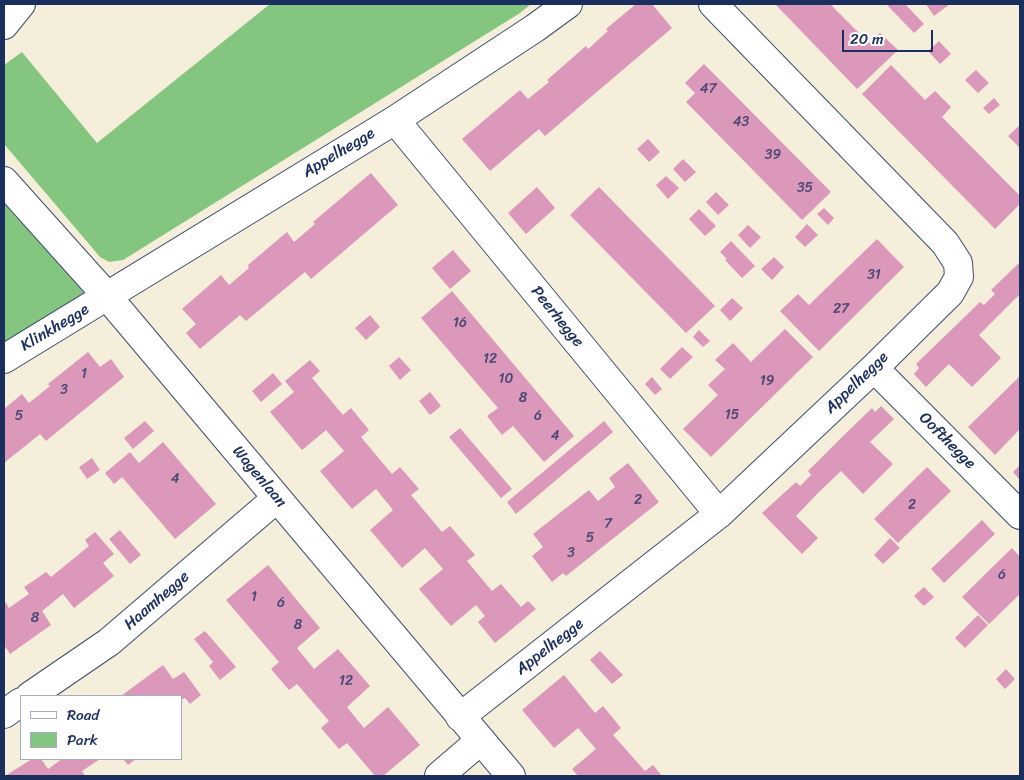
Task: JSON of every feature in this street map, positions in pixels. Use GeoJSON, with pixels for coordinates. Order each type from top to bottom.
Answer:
{"type":"FeatureCollection","features":[{"type":"Feature","properties":{"kind":"street"},"geometry":{"type":"LineString","coordinates":[[4,25],[20,4]]}},
{"type":"Feature","properties":{"kind":"street","name":"Appelhegge"},"geometry":{"type":"LineString","coordinates":[[107,296],[395,120],[527,34],[568,4]]}},
{"type":"Feature","properties":{"kind":"street","name":"Appelhegge"},"geometry":{"type":"LineString","coordinates":[[460,717],[719,514],[874,368],[950,293],[959,277],[958,263],[946,243],[713,4]]}},
{"type":"Feature","properties":{"kind":"street","name":"Peerhegge"},"geometry":{"type":"LineString","coordinates":[[395,120],[719,514]]}},
{"type":"Feature","properties":{"kind":"street","name":"Wagenlaan"},"geometry":{"type":"LineString","coordinates":[[4,181],[107,296],[511,776]]}},
{"type":"Feature","properties":{"kind":"street","name":"Klinkhegge"},"geometry":{"type":"LineString","coordinates":[[4,359],[107,296]]}},
{"type":"Feature","properties":{"kind":"street","name":"Oofthegge"},"geometry":{"type":"LineString","coordinates":[[874,368],[1020,515]]}},
{"type":"Feature","properties":{"kind":"street","name":"Haamhegge"},"geometry":{"type":"LineString","coordinates":[[31,695],[109,642],[277,498]]}},
{"type":"Feature","properties":{"kind":"street"},"geometry":{"type":"LineString","coordinates":[[4,714],[20,703]]}},
{"type":"Feature","properties":{"kind":"street"},"geometry":{"type":"LineString","coordinates":[[439,776],[481,740]]}},
{"type":"Feature","properties":{"kind":"green space"},"geometry":{"type":"Polygon","coordinates":[[[270,4],[531,4],[520,13],[123,260],[109,262],[100,257],[4,144],[4,65],[22,52],[97,143],[270,4]]]}},
{"type":"Feature","properties":{"kind":"green space"},"geometry":{"type":"Polygon","coordinates":[[[4,199],[84,293],[4,345],[4,199]]]}},
{"type":"Feature","properties":{"kind":"building"},"geometry":{"type":"Polygon","coordinates":[[[636,4],[652,4],[672,28],[545,136],[539,129],[490,171],[462,139],[520,90],[528,99],[549,82],[547,80],[586,46],[588,49],[608,31],[606,29],[636,4]]]}},
{"type":"Feature","properties":{"kind":"building"},"geometry":{"type":"Polygon","coordinates":[[[775,4],[830,4],[869,43],[880,33],[898,50],[857,89],[775,4]]]}},
{"type":"Feature","properties":{"kind":"building"},"geometry":{"type":"Polygon","coordinates":[[[905,4],[924,24],[914,33],[887,5],[905,4]]]}},
{"type":"Feature","properties":{"kind":"building"},"geometry":{"type":"Polygon","coordinates":[[[926,4],[950,4],[934,16],[926,4]]]}},
{"type":"Feature","properties":{"kind":"building"},"geometry":{"type":"Polygon","coordinates":[[[939,41],[951,54],[940,64],[928,51],[939,41]]]}},
{"type":"Feature","properties":{"kind":"building"},"geometry":{"type":"Polygon","coordinates":[[[704,64],[831,192],[802,220],[686,102],[695,93],[685,83],[704,64]]]}},
{"type":"Feature","properties":{"kind":"building"},"geometry":{"type":"Polygon","coordinates":[[[891,65],[925,100],[935,91],[951,107],[942,117],[1020,196],[1020,204],[995,229],[862,94],[891,65]]]}},
{"type":"Feature","properties":{"kind":"building"},"geometry":{"type":"Polygon","coordinates":[[[976,70],[989,83],[978,93],[965,80],[976,70]]]}},
{"type":"Feature","properties":{"kind":"building"},"geometry":{"type":"Polygon","coordinates":[[[994,98],[1000,105],[989,114],[983,108],[994,98]]]}},
{"type":"Feature","properties":{"kind":"building"},"geometry":{"type":"Polygon","coordinates":[[[1020,127],[1020,148],[1008,136],[1020,127]]]}},
{"type":"Feature","properties":{"kind":"building"},"geometry":{"type":"Polygon","coordinates":[[[648,139],[660,152],[649,162],[637,149],[648,139]]]}},
{"type":"Feature","properties":{"kind":"building"},"geometry":{"type":"Polygon","coordinates":[[[683,159],[696,172],[685,182],[673,169],[683,159]]]}},
{"type":"Feature","properties":{"kind":"building"},"geometry":{"type":"Polygon","coordinates":[[[371,173],[398,205],[311,279],[305,272],[246,321],[240,315],[200,349],[186,333],[196,324],[182,309],[221,275],[229,285],[249,268],[248,265],[287,232],[294,242],[315,224],[313,222],[371,173]]]}},
{"type":"Feature","properties":{"kind":"building"},"geometry":{"type":"Polygon","coordinates":[[[666,176],[679,188],[668,199],[656,185],[666,176]]]}},
{"type":"Feature","properties":{"kind":"building"},"geometry":{"type":"Polygon","coordinates":[[[537,187],[555,208],[526,234],[508,213],[537,187]]]}},
{"type":"Feature","properties":{"kind":"building"},"geometry":{"type":"Polygon","coordinates":[[[599,187],[715,306],[686,333],[570,215],[599,187]]]}},
{"type":"Feature","properties":{"kind":"building"},"geometry":{"type":"Polygon","coordinates":[[[716,192],[729,205],[718,215],[706,202],[716,192]]]}},
{"type":"Feature","properties":{"kind":"building"},"geometry":{"type":"Polygon","coordinates":[[[824,208],[834,218],[828,225],[817,214],[824,208]]]}},
{"type":"Feature","properties":{"kind":"building"},"geometry":{"type":"Polygon","coordinates":[[[699,209],[716,226],[705,236],[689,219],[699,209]]]}},
{"type":"Feature","properties":{"kind":"building"},"geometry":{"type":"Polygon","coordinates":[[[807,224],[818,235],[805,247],[795,237],[807,224]]]}},
{"type":"Feature","properties":{"kind":"building"},"geometry":{"type":"Polygon","coordinates":[[[748,225],[761,237],[750,248],[738,235],[748,225]]]}},
{"type":"Feature","properties":{"kind":"building"},"geometry":{"type":"Polygon","coordinates":[[[877,239],[904,267],[819,351],[780,311],[798,294],[809,305],[877,239]]]}},
{"type":"Feature","properties":{"kind":"building"},"geometry":{"type":"Polygon","coordinates":[[[731,241],[755,266],[742,278],[720,252],[731,241]]]}},
{"type":"Feature","properties":{"kind":"building"},"geometry":{"type":"Polygon","coordinates":[[[453,250],[471,271],[450,289],[432,268],[453,250]]]}},
{"type":"Feature","properties":{"kind":"building"},"geometry":{"type":"Polygon","coordinates":[[[774,257],[784,267],[772,280],[761,269],[774,257]]]}},
{"type":"Feature","properties":{"kind":"building"},"geometry":{"type":"Polygon","coordinates":[[[1020,262],[1020,294],[979,335],[1001,358],[972,387],[949,364],[926,387],[914,374],[919,368],[916,364],[980,302],[984,305],[995,294],[991,290],[1020,262]]]}},
{"type":"Feature","properties":{"kind":"building"},"geometry":{"type":"Polygon","coordinates":[[[452,291],[574,436],[544,462],[513,426],[502,435],[487,416],[498,408],[421,318],[452,291]]]}},
{"type":"Feature","properties":{"kind":"building"},"geometry":{"type":"Polygon","coordinates":[[[732,298],[743,308],[730,321],[720,310],[732,298]]]}},
{"type":"Feature","properties":{"kind":"building"},"geometry":{"type":"Polygon","coordinates":[[[370,315],[380,327],[366,340],[355,328],[370,315]]]}},
{"type":"Feature","properties":{"kind":"building"},"geometry":{"type":"Polygon","coordinates":[[[785,329],[813,357],[711,457],[683,429],[718,395],[708,385],[725,369],[715,360],[733,343],[751,362],[785,329]]]}},
{"type":"Feature","properties":{"kind":"building"},"geometry":{"type":"Polygon","coordinates":[[[699,330],[710,341],[703,347],[693,337],[699,330]]]}},
{"type":"Feature","properties":{"kind":"building"},"geometry":{"type":"Polygon","coordinates":[[[682,347],[693,357],[670,379],[660,369],[682,347]]]}},
{"type":"Feature","properties":{"kind":"building"},"geometry":{"type":"Polygon","coordinates":[[[88,352],[100,367],[111,359],[124,377],[46,441],[40,434],[4,463],[4,409],[22,394],[29,403],[50,386],[48,384],[88,352]]]}},
{"type":"Feature","properties":{"kind":"building"},"geometry":{"type":"Polygon","coordinates":[[[399,357],[411,370],[400,380],[389,366],[399,357]]]}},
{"type":"Feature","properties":{"kind":"building"},"geometry":{"type":"Polygon","coordinates":[[[310,360],[320,371],[312,378],[343,415],[351,408],[369,430],[361,437],[392,474],[400,467],[419,489],[411,495],[442,532],[450,526],[475,555],[467,561],[492,591],[501,584],[521,607],[528,601],[536,609],[495,643],[478,622],[485,616],[476,605],[451,626],[419,589],[443,569],[425,548],[402,568],[370,530],[393,510],[376,489],[352,509],[320,471],[344,451],[326,430],[302,450],[270,412],[294,392],[285,381],[310,360]]]}},
{"type":"Feature","properties":{"kind":"building"},"geometry":{"type":"Polygon","coordinates":[[[273,373],[282,384],[261,402],[252,391],[273,373]]]}},
{"type":"Feature","properties":{"kind":"building"},"geometry":{"type":"Polygon","coordinates":[[[1020,376],[1020,429],[995,455],[968,427],[1020,376]]]}},
{"type":"Feature","properties":{"kind":"building"},"geometry":{"type":"Polygon","coordinates":[[[652,377],[662,389],[655,395],[645,384],[652,377]]]}},
{"type":"Feature","properties":{"kind":"building"},"geometry":{"type":"Polygon","coordinates":[[[430,392],[441,406],[430,415],[419,401],[430,392]]]}},
{"type":"Feature","properties":{"kind":"building"},"geometry":{"type":"Polygon","coordinates":[[[881,406],[894,419],[870,442],[893,464],[863,494],[841,471],[819,492],[796,516],[818,538],[802,554],[762,513],[796,482],[800,486],[811,475],[808,471],[840,439],[872,408],[875,412],[881,406]]]}},
{"type":"Feature","properties":{"kind":"building"},"geometry":{"type":"Polygon","coordinates":[[[145,421],[154,431],[133,449],[124,438],[145,421]]]}},
{"type":"Feature","properties":{"kind":"building"},"geometry":{"type":"Polygon","coordinates":[[[604,421],[613,432],[516,514],[507,502],[604,421]]]}},
{"type":"Feature","properties":{"kind":"building"},"geometry":{"type":"Polygon","coordinates":[[[460,428],[512,489],[501,498],[449,437],[460,428]]]}},
{"type":"Feature","properties":{"kind":"building"},"geometry":{"type":"Polygon","coordinates":[[[163,442],[216,504],[175,539],[122,477],[114,484],[105,473],[130,452],[139,463],[163,442]]]}},
{"type":"Feature","properties":{"kind":"building"},"geometry":{"type":"Polygon","coordinates":[[[92,458],[100,470],[87,479],[79,467],[92,458]]]}},
{"type":"Feature","properties":{"kind":"building"},"geometry":{"type":"Polygon","coordinates":[[[628,463],[659,502],[566,576],[563,573],[552,582],[532,556],[543,547],[533,534],[589,490],[598,501],[615,487],[609,478],[628,463]]]}},
{"type":"Feature","properties":{"kind":"building"},"geometry":{"type":"Polygon","coordinates":[[[1020,465],[1020,480],[1013,472],[1020,465]]]}},
{"type":"Feature","properties":{"kind":"building"},"geometry":{"type":"Polygon","coordinates":[[[927,467],[951,491],[898,543],[874,519],[927,467]]]}},
{"type":"Feature","properties":{"kind":"building"},"geometry":{"type":"Polygon","coordinates":[[[982,520],[995,534],[944,583],[931,569],[982,520]]]}},
{"type":"Feature","properties":{"kind":"building"},"geometry":{"type":"Polygon","coordinates":[[[120,530],[141,555],[130,564],[109,539],[120,530]]]}},
{"type":"Feature","properties":{"kind":"building"},"geometry":{"type":"Polygon","coordinates":[[[95,532],[114,554],[103,563],[114,576],[74,608],[63,594],[42,611],[51,625],[10,654],[4,645],[4,600],[9,608],[29,594],[24,587],[46,572],[51,577],[89,546],[85,540],[95,532]]]}},
{"type":"Feature","properties":{"kind":"building"},"geometry":{"type":"Polygon","coordinates":[[[890,538],[900,548],[883,564],[874,555],[890,538]]]}},
{"type":"Feature","properties":{"kind":"building"},"geometry":{"type":"Polygon","coordinates":[[[1012,548],[1020,557],[1020,594],[989,624],[962,597],[1012,548]]]}},
{"type":"Feature","properties":{"kind":"building"},"geometry":{"type":"Polygon","coordinates":[[[268,565],[320,628],[297,648],[314,669],[338,649],[370,686],[347,707],[364,728],[388,707],[420,745],[383,776],[375,776],[347,743],[339,749],[321,728],[329,721],[297,684],[289,690],[271,669],[279,662],[226,600],[268,565]]]}},
{"type":"Feature","properties":{"kind":"building"},"geometry":{"type":"Polygon","coordinates":[[[924,587],[934,597],[924,606],[914,596],[924,587]]]}},
{"type":"Feature","properties":{"kind":"building"},"geometry":{"type":"Polygon","coordinates":[[[978,615],[988,625],[965,648],[955,638],[978,615]]]}},
{"type":"Feature","properties":{"kind":"building"},"geometry":{"type":"Polygon","coordinates":[[[205,631],[236,667],[220,680],[209,666],[213,662],[194,639],[205,631]]]}},
{"type":"Feature","properties":{"kind":"building"},"geometry":{"type":"Polygon","coordinates":[[[600,651],[623,675],[612,684],[590,660],[600,651]]]}},
{"type":"Feature","properties":{"kind":"building"},"geometry":{"type":"Polygon","coordinates":[[[163,665],[173,679],[184,672],[201,695],[190,704],[185,698],[182,700],[182,695],[122,695],[163,665]]]}},
{"type":"Feature","properties":{"kind":"building"},"geometry":{"type":"Polygon","coordinates":[[[1006,669],[1015,679],[1005,689],[996,679],[1006,669]]]}},
{"type":"Feature","properties":{"kind":"building"},"geometry":{"type":"Polygon","coordinates":[[[564,675],[595,713],[603,706],[621,728],[613,735],[645,771],[653,765],[662,776],[578,776],[572,769],[596,749],[578,728],[554,748],[522,710],[564,675]]]}},
{"type":"Feature","properties":{"kind":"building"},"geometry":{"type":"Polygon","coordinates":[[[30,760],[42,760],[48,769],[61,760],[98,760],[82,771],[85,776],[5,776],[30,760]]]}},
{"type":"Feature","properties":{"kind":"building"},"geometry":{"type":"Polygon","coordinates":[[[124,760],[135,760],[128,765],[124,760]]]}}]}
